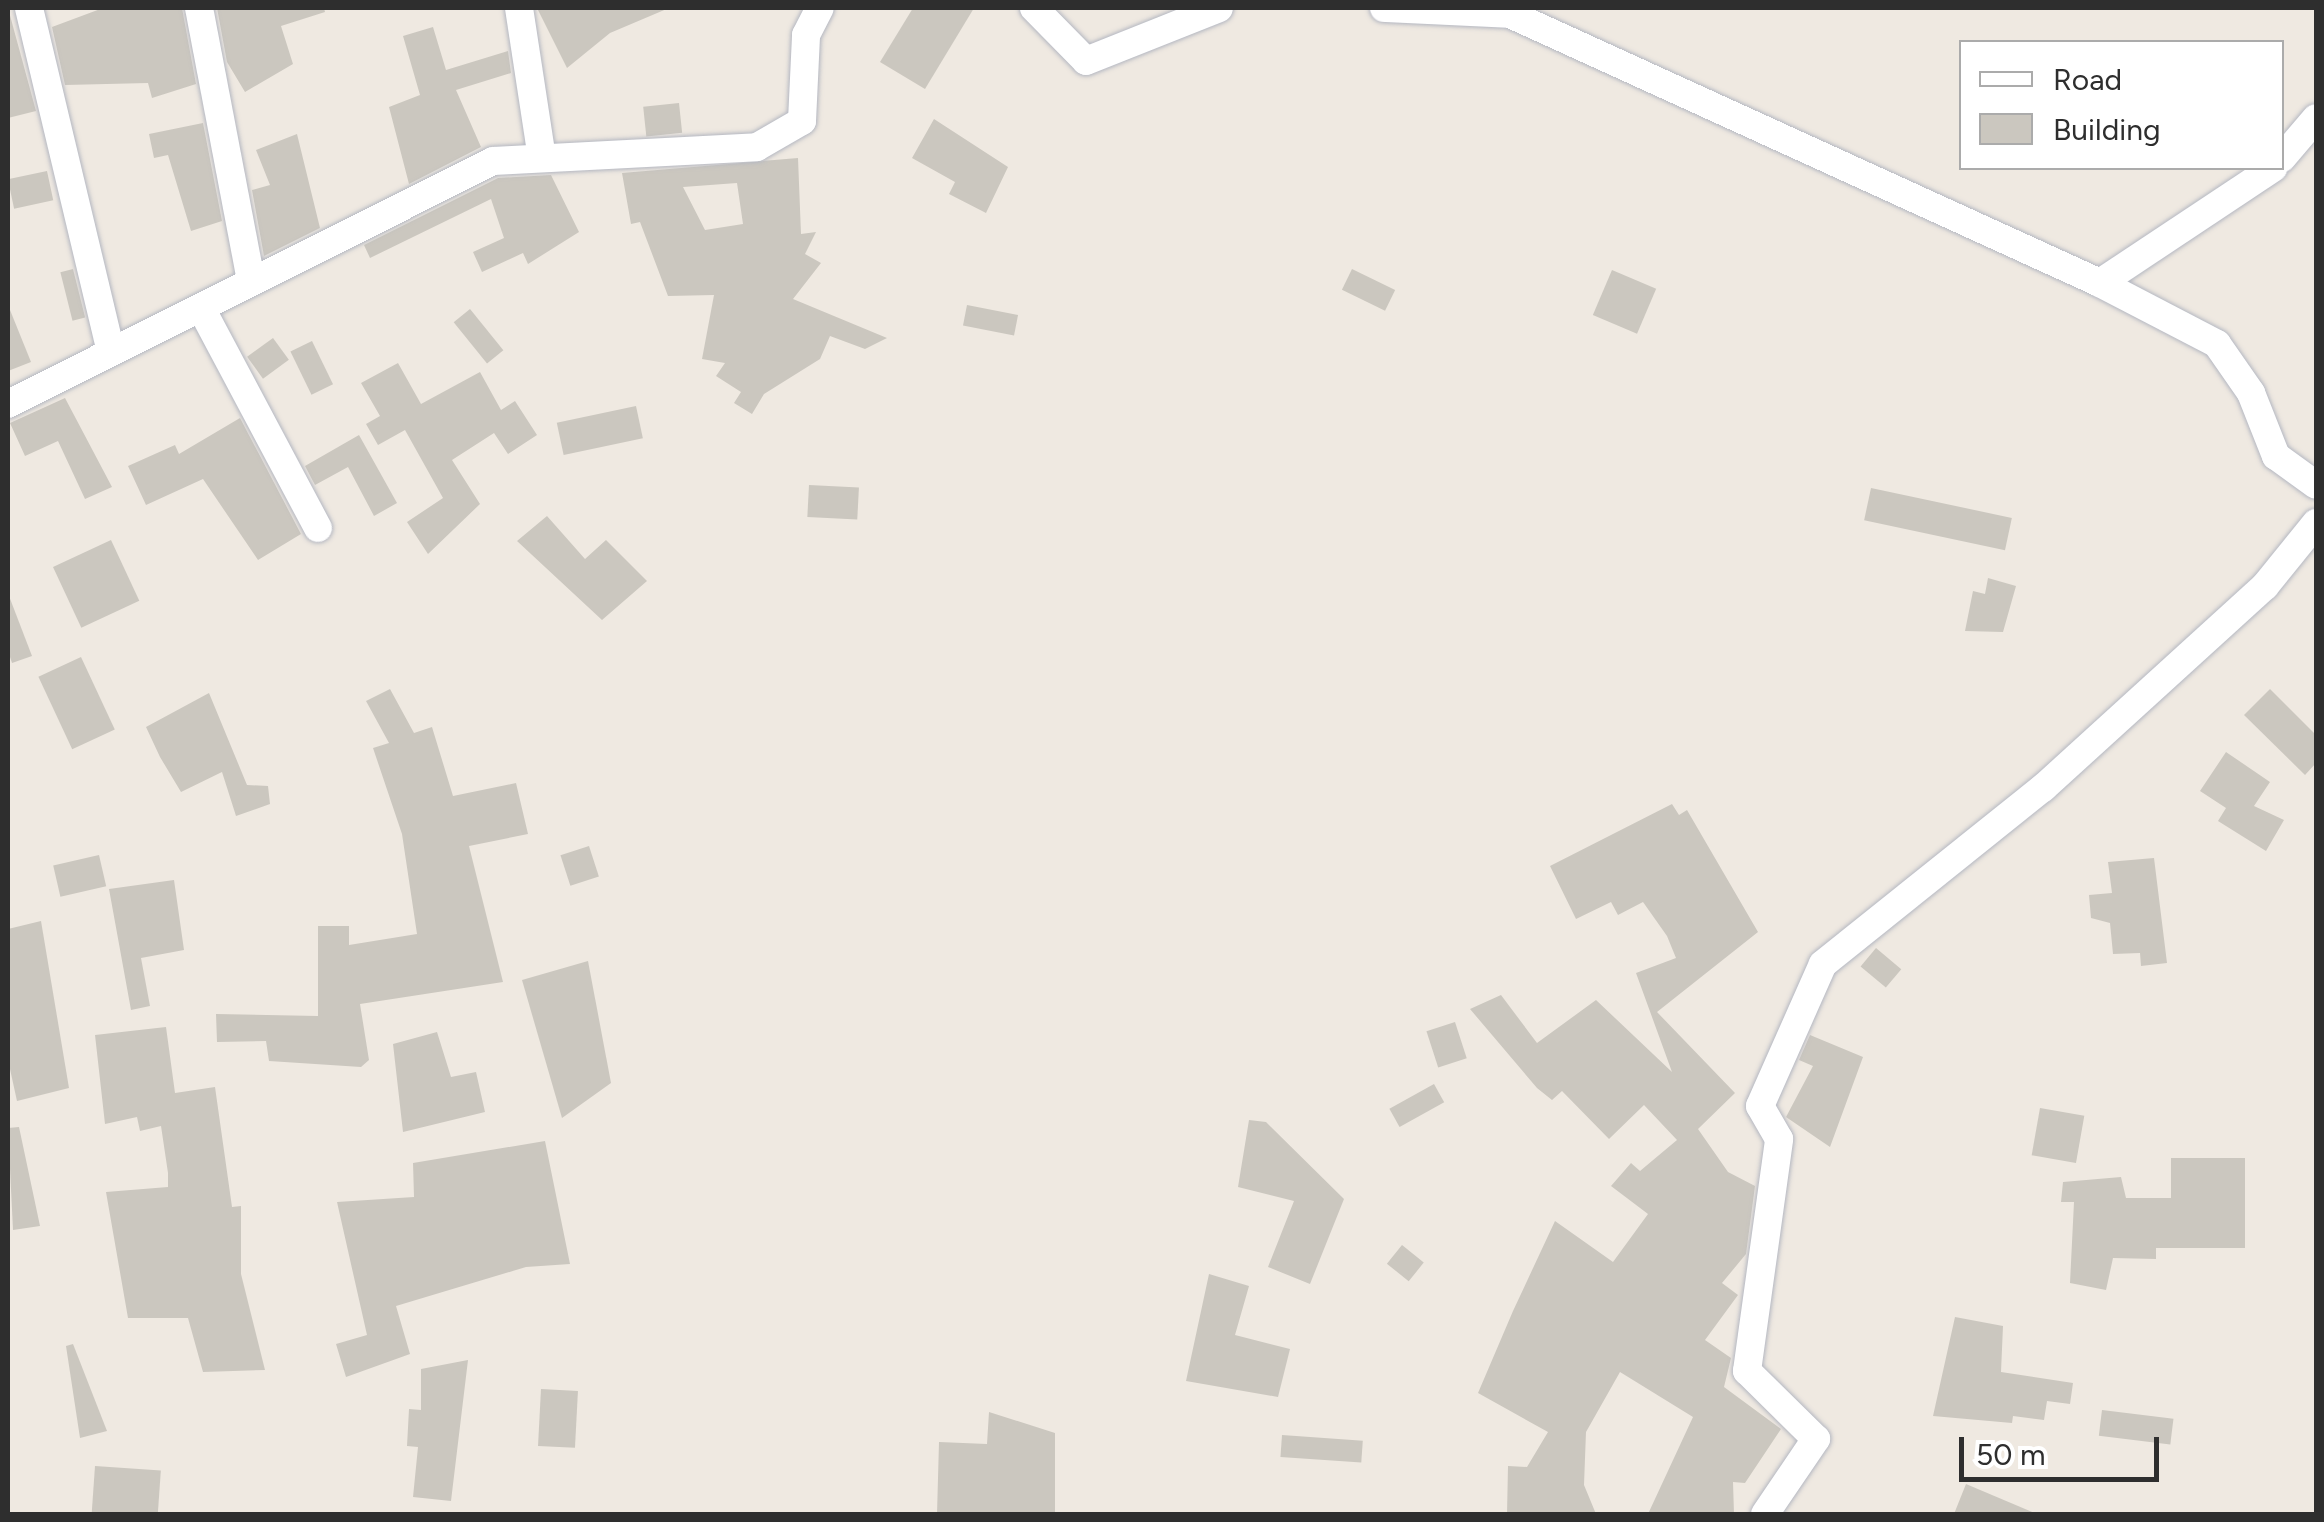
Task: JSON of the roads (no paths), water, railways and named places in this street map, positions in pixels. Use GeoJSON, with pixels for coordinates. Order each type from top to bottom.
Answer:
{"type":"FeatureCollection","features":[{"type":"Feature","properties":{"kind":"street"},"geometry":{"type":"LineString","coordinates":[[29,8],[110,348]]}},
{"type":"Feature","properties":{"kind":"street"},"geometry":{"type":"LineString","coordinates":[[199,8],[251,281]]}},
{"type":"Feature","properties":{"kind":"street"},"geometry":{"type":"LineString","coordinates":[[519,8],[541,152]]}},
{"type":"Feature","properties":{"kind":"street"},"geometry":{"type":"LineString","coordinates":[[8,404],[110,348],[201,308],[493,162],[541,152],[613,159],[756,148],[802,122],[806,34],[820,8]]}},
{"type":"Feature","properties":{"kind":"street"},"geometry":{"type":"LineString","coordinates":[[1034,8],[1086,62],[1219,8]]}},
{"type":"Feature","properties":{"kind":"street"},"geometry":{"type":"LineString","coordinates":[[1384,8],[1510,14],[2100,283],[2216,344],[2252,394],[2276,456],[2316,486]]}},
{"type":"Feature","properties":{"kind":"street"},"geometry":{"type":"LineString","coordinates":[[2284,156],[2316,118]]}},
{"type":"Feature","properties":{"kind":"street"},"geometry":{"type":"LineString","coordinates":[[2100,283],[2270,170]]}},
{"type":"Feature","properties":{"kind":"street"},"geometry":{"type":"LineString","coordinates":[[201,308],[318,528]]}},
{"type":"Feature","properties":{"kind":"street"},"geometry":{"type":"LineString","coordinates":[[1765,1514],[1816,1439],[1747,1371],[1779,1138],[1760,1106],[1822,964],[2043,788],[2264,586],[2316,523]]}}]}
